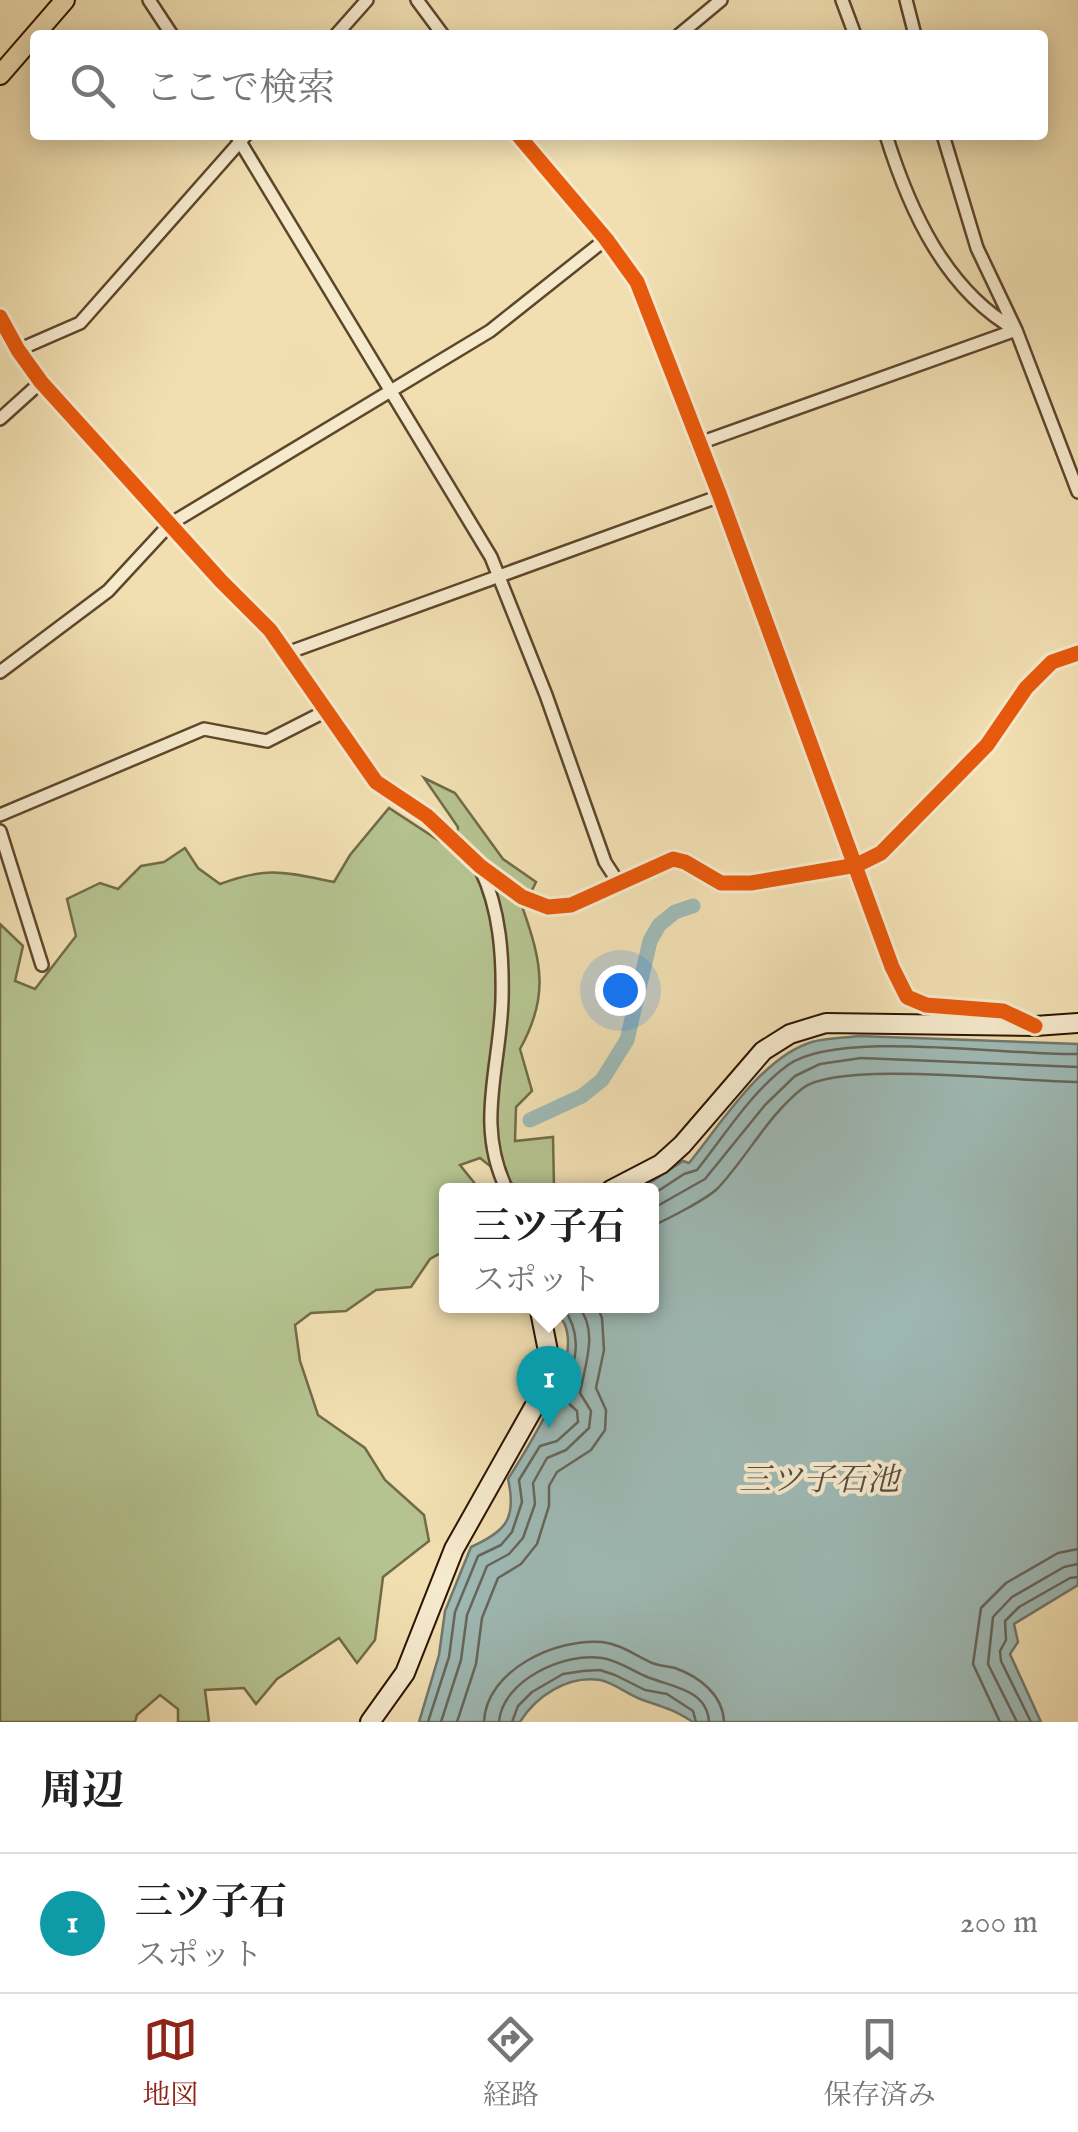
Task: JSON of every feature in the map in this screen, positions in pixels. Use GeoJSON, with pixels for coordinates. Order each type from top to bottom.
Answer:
{"type":"FeatureCollection","features":[{"type":"Feature","properties":{"kind":"main road"},"geometry":{"type":"LineString","coordinates":[[40,30],[66,0]]}},
{"type":"Feature","properties":{"kind":"main road"},"geometry":{"type":"LineString","coordinates":[[0,75],[30,41]]}},
{"type":"Feature","properties":{"kind":"street"},"geometry":{"type":"LineString","coordinates":[[149,0],[169,30]]}},
{"type":"Feature","properties":{"kind":"street"},"geometry":{"type":"LineString","coordinates":[[340,30],[367,0]]}},
{"type":"Feature","properties":{"kind":"street"},"geometry":{"type":"LineString","coordinates":[[417,0],[439,30]]}},
{"type":"Feature","properties":{"kind":"street"},"geometry":{"type":"LineString","coordinates":[[685,30],[721,0]]}},
{"type":"Feature","properties":{"kind":"street"},"geometry":{"type":"LineString","coordinates":[[842,0],[852,30]]}},
{"type":"Feature","properties":{"kind":"street"},"geometry":{"type":"LineString","coordinates":[[906,0],[914,30]]}},
{"type":"Feature","properties":{"kind":"street"},"geometry":{"type":"LineString","coordinates":[[18,350],[80,323],[238,140]]}},
{"type":"Feature","properties":{"kind":"street"},"geometry":{"type":"LineString","coordinates":[[243,140],[500,576],[605,862],[620,885]]}},
{"type":"Feature","properties":{"kind":"street"},"geometry":{"type":"LineString","coordinates":[[522,140],[637,282],[720,496],[892,967],[908,996],[926,1005],[1003,1011],[1035,1026]]}},
{"type":"Feature","properties":{"kind":"street"},"geometry":{"type":"LineString","coordinates":[[887,140],[924,232],[952,271],[996,319],[1016,330]]}},
{"type":"Feature","properties":{"kind":"street"},"geometry":{"type":"LineString","coordinates":[[945,140],[977,248],[1016,330],[1078,492]]}},
{"type":"Feature","properties":{"kind":"street"},"geometry":{"type":"LineString","coordinates":[[2,666],[108,592],[170,524],[490,331],[606,239]]}},
{"type":"Feature","properties":{"kind":"street"},"geometry":{"type":"LineString","coordinates":[[0,317],[41,382],[270,630],[376,782],[427,816],[480,866],[522,897],[548,907],[571,905],[673,860],[685,862],[721,883],[751,883],[857,865],[881,854],[988,745],[1026,688],[1052,662],[1078,653]]}},
{"type":"Feature","properties":{"kind":"street"},"geometry":{"type":"LineString","coordinates":[[697,444],[1016,330]]}},
{"type":"Feature","properties":{"kind":"street"},"geometry":{"type":"LineString","coordinates":[[0,419],[41,382]]}},
{"type":"Feature","properties":{"kind":"street"},"geometry":{"type":"LineString","coordinates":[[287,654],[720,496]]}},
{"type":"Feature","properties":{"kind":"street"},"geometry":{"type":"LineString","coordinates":[[0,816],[204,729],[267,741],[328,710]]}},
{"type":"Feature","properties":{"kind":"street"},"geometry":{"type":"LineString","coordinates":[[0,831],[42,966]]}},
{"type":"Feature","properties":{"kind":"street"},"geometry":{"type":"LineString","coordinates":[[480,866],[490,889],[500,933],[502,1001],[488,1125],[491,1152],[504,1183]]}},
{"type":"Feature","properties":{"kind":"street"},"geometry":{"type":"LineString","coordinates":[[624,1183],[661,1164],[698,1129],[763,1051],[806,1028],[826,1023],[1078,1023]]}},
{"type":"Feature","properties":{"kind":"street"},"geometry":{"type":"LineString","coordinates":[[370,1722],[405,1673],[454,1549],[538,1400],[548,1350],[540,1313]]}},
{"type":"Feature","properties":{"kind":"green space"},"geometry":{"type":"Polygon","coordinates":[[[424,778],[455,793],[503,859],[536,882],[523,909],[535,946],[539,996],[520,1049],[532,1091],[516,1107],[515,1141],[553,1137],[554,1183],[511,1183],[480,1158],[460,1165],[474,1183],[439,1183],[439,1254],[430,1259],[411,1287],[376,1290],[346,1311],[311,1313],[295,1325],[300,1361],[318,1415],[365,1448],[385,1480],[424,1515],[429,1541],[383,1577],[375,1640],[357,1663],[339,1638],[277,1679],[256,1704],[244,1688],[205,1690],[209,1722],[178,1722],[178,1709],[160,1695],[137,1715],[135,1722],[0,1722],[0,924],[23,946],[15,981],[35,989],[76,936],[67,899],[100,883],[118,889],[141,866],[164,862],[185,848],[198,868],[220,884],[276,872],[334,882],[350,855],[389,808],[455,851],[458,827],[424,778]]]}},
{"type":"Feature","properties":{"kind":"water","name":"三ツ子石池"},"geometry":{"type":"Polygon","coordinates":[[[859,1036],[1078,1044],[1078,1585],[1014,1624],[1018,1642],[1010,1654],[1041,1722],[693,1722],[611,1684],[588,1679],[554,1689],[520,1722],[419,1722],[439,1655],[445,1611],[471,1547],[493,1535],[506,1522],[511,1504],[508,1479],[560,1383],[568,1342],[565,1325],[557,1313],[659,1313],[659,1183],[650,1183],[683,1161],[689,1163],[744,1094],[776,1062],[812,1042],[859,1036]]]}},
{"type":"Feature","properties":{"kind":"waterway"},"geometry":{"type":"LineString","coordinates":[[530,1120],[582,1096],[602,1080],[627,1040],[650,941],[659,925],[675,912],[693,906]]}},
{"type":"Feature","properties":{"kind":"cycle path"},"geometry":{"type":"LineString","coordinates":[[522,140],[637,282],[720,496],[892,967],[907,997],[926,1005],[1003,1011],[1035,1026]]}},
{"type":"Feature","properties":{"kind":"cycle path"},"geometry":{"type":"LineString","coordinates":[[0,317],[41,382],[270,630],[376,782],[427,816],[480,866],[522,897],[548,907],[571,905],[673,859],[721,883],[751,883],[857,865],[881,853],[987,745],[1026,688],[1052,662],[1078,653]]}},
{"type":"Feature","properties":{"kind":"place","name":"三ツ子石"},"geometry":{"type":"Point","coordinates":[549,1428]}}]}
